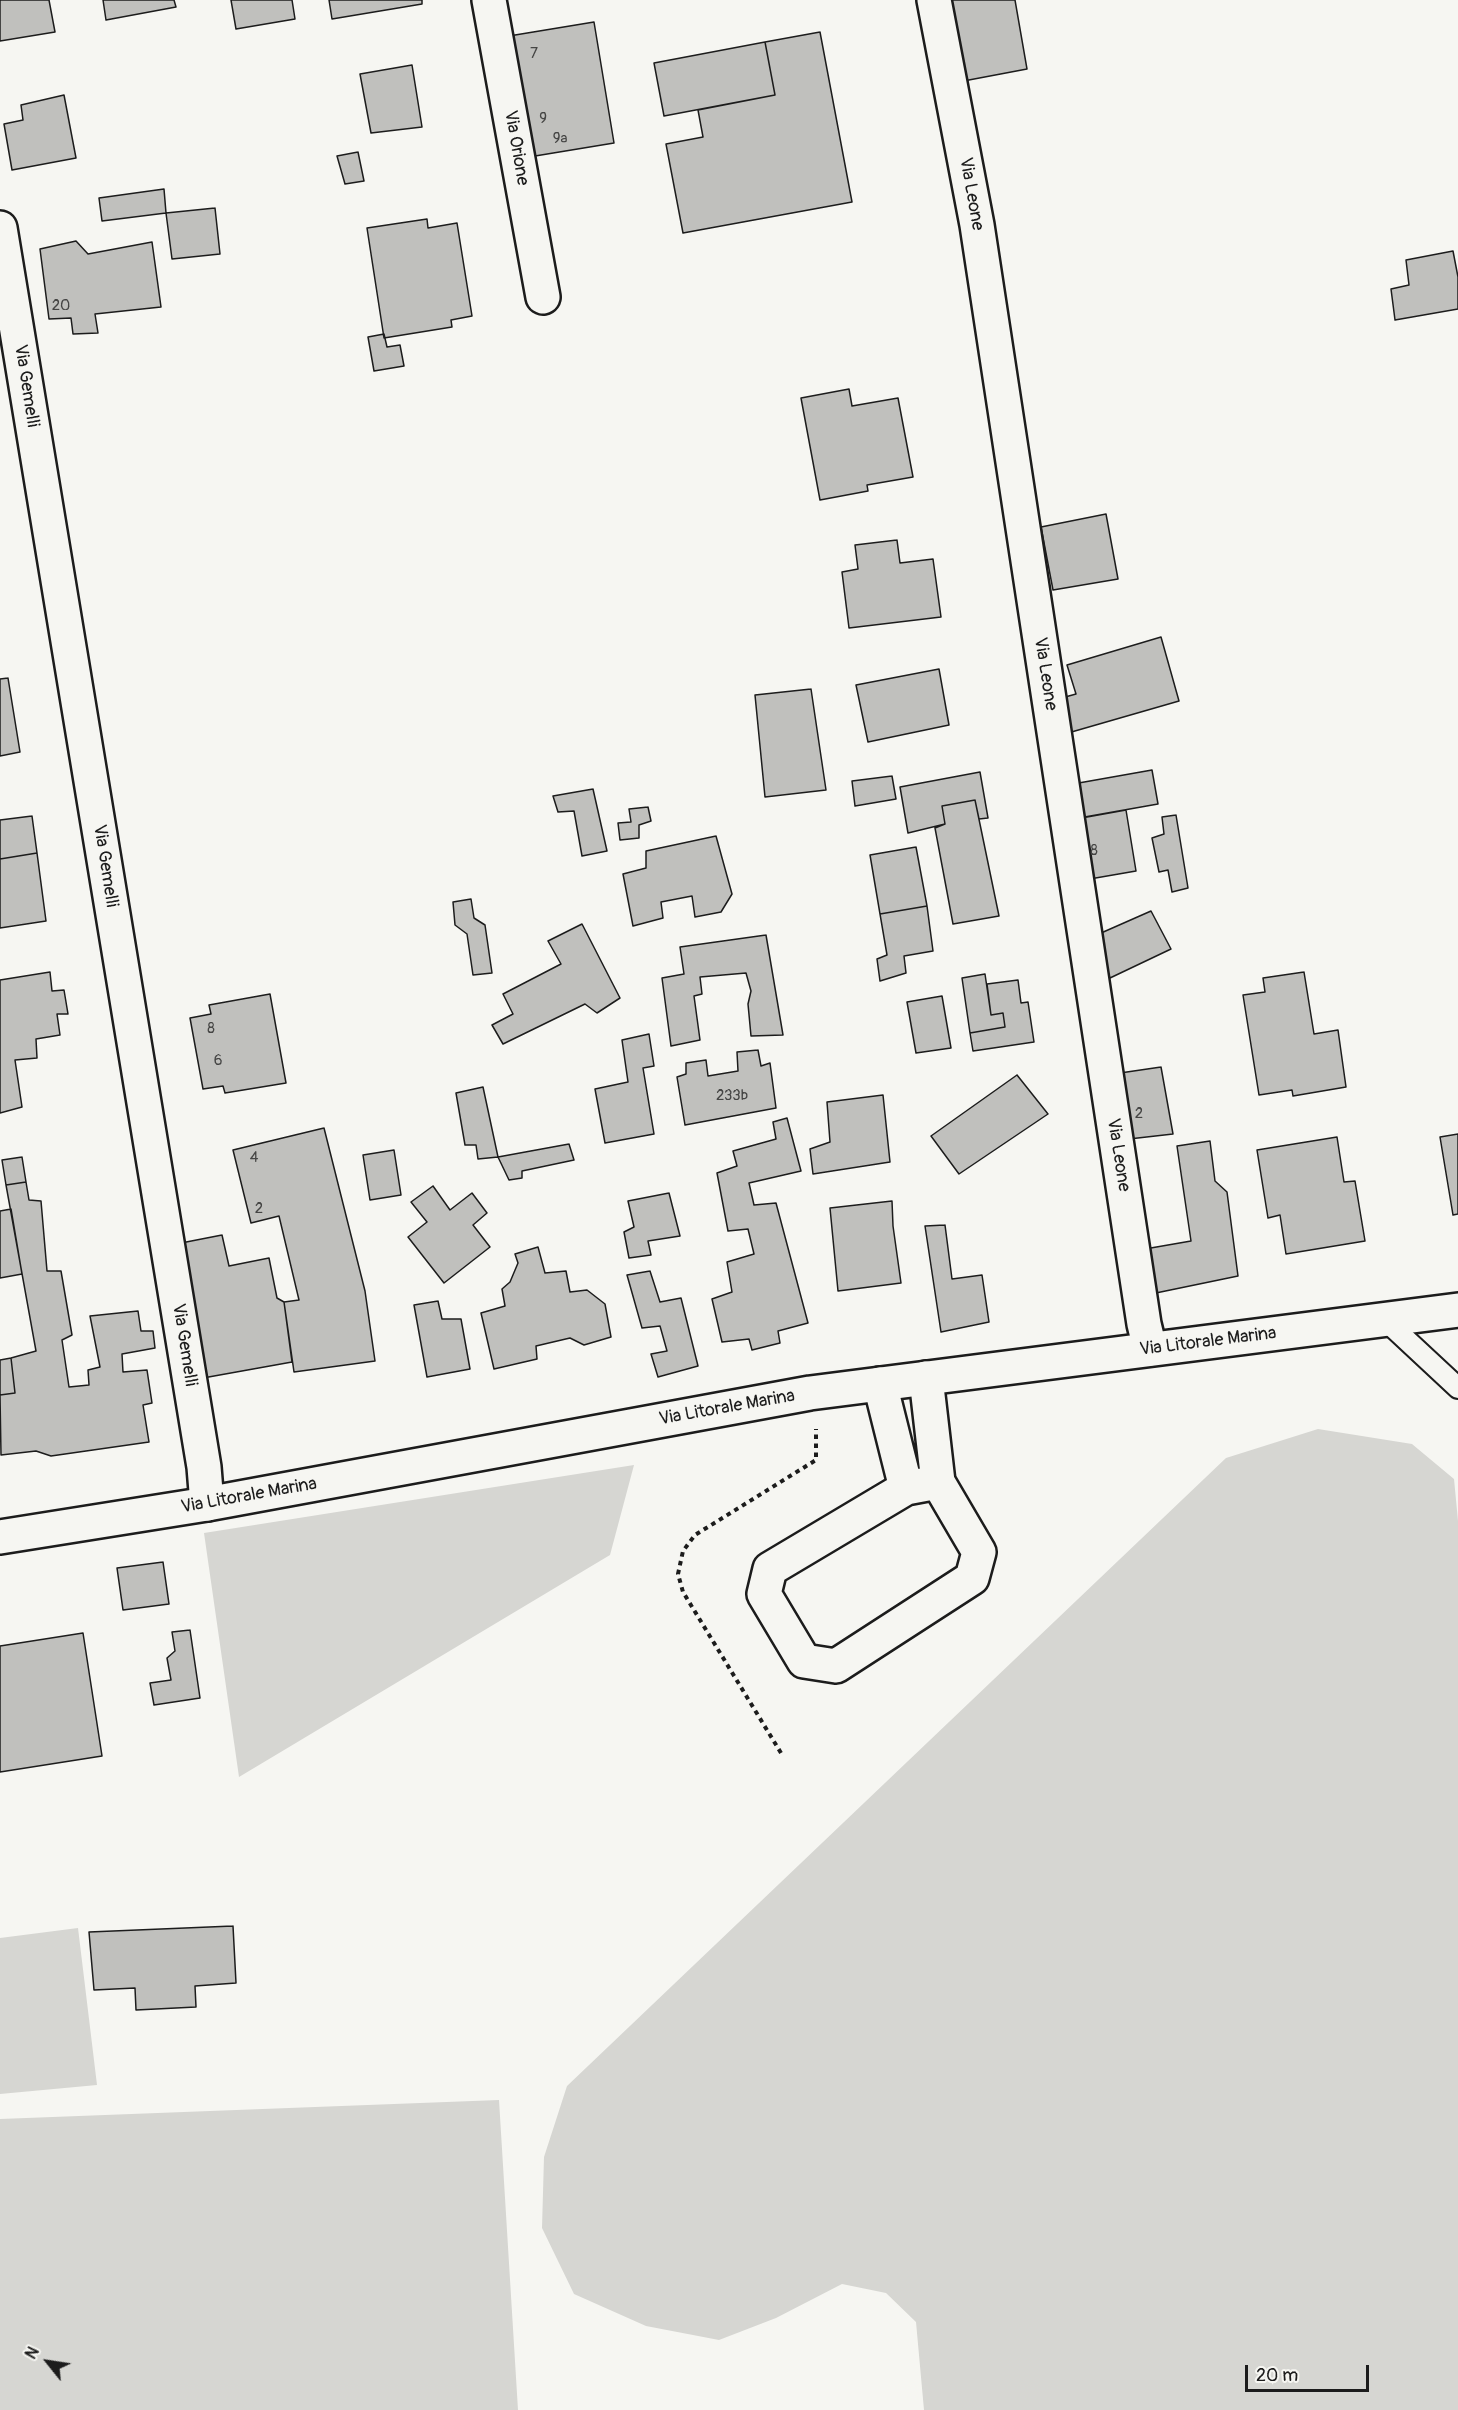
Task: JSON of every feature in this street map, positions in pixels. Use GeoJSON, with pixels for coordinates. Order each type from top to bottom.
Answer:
{"type":"FeatureCollection","features":[{"type":"Feature","properties":{"kind":"street","name":"Via Orione"},"geometry":{"type":"LineString","coordinates":[[489,0],[543,297]]}},
{"type":"Feature","properties":{"kind":"street","name":"Via Leone"},"geometry":{"type":"LineString","coordinates":[[934,0],[977,225],[1144,1324],[1150,1350]]}},
{"type":"Feature","properties":{"kind":"street","name":"Via Gemelli"},"geometry":{"type":"LineString","coordinates":[[0,228],[204,1467],[207,1504]]}},
{"type":"Feature","properties":{"kind":"street","name":"Via Litorale Marina"},"geometry":{"type":"LineString","coordinates":[[0,1537],[207,1504],[810,1393],[1458,1310]]}},
{"type":"Feature","properties":{"kind":"street"},"geometry":{"type":"LineString","coordinates":[[926,1378],[938,1482],[980,1552],[972,1578],[836,1666],[804,1661],[764,1594],[770,1569],[906,1488],[938,1482]]}},
{"type":"Feature","properties":{"kind":"street"},"geometry":{"type":"LineString","coordinates":[[880,1384],[906,1488]]}},
{"type":"Feature","properties":{"kind":"lane"},"geometry":{"type":"LineString","coordinates":[[1384,1319],[1458,1388]]}},
{"type":"Feature","properties":{"kind":"shaded area"},"geometry":{"type":"Polygon","coordinates":[[[1318,1429],[1412,1444],[1454,1479],[1458,1521],[1458,2410],[924,2410],[916,2322],[886,2293],[842,2284],[776,2318],[719,2340],[646,2326],[574,2294],[542,2228],[544,2157],[567,2086],[1226,1458],[1318,1429]]]}},
{"type":"Feature","properties":{"kind":"shaded area"},"geometry":{"type":"Polygon","coordinates":[[[634,1465],[610,1555],[239,1777],[204,1533],[634,1465]]]}},
{"type":"Feature","properties":{"kind":"shaded area"},"geometry":{"type":"Polygon","coordinates":[[[78,1928],[97,2085],[0,2094],[0,1938],[78,1928]]]}},
{"type":"Feature","properties":{"kind":"shaded area"},"geometry":{"type":"Polygon","coordinates":[[[499,2100],[518,2410],[0,2410],[0,2119],[499,2100]]]}},
{"type":"Feature","properties":{"kind":"building"},"geometry":{"type":"Polygon","coordinates":[[[0,0],[49,0],[55,32],[0,41],[0,0]]]}},
{"type":"Feature","properties":{"kind":"building"},"geometry":{"type":"Polygon","coordinates":[[[103,0],[174,0],[176,7],[106,20],[103,0]]]}},
{"type":"Feature","properties":{"kind":"building"},"geometry":{"type":"Polygon","coordinates":[[[231,0],[292,0],[295,19],[236,29],[231,0]]]}},
{"type":"Feature","properties":{"kind":"building"},"geometry":{"type":"Polygon","coordinates":[[[329,0],[422,0],[422,4],[332,19],[329,0]]]}},
{"type":"Feature","properties":{"kind":"building"},"geometry":{"type":"Polygon","coordinates":[[[938,0],[1015,0],[1027,69],[953,83],[938,0]]]}},
{"type":"Feature","properties":{"kind":"building"},"geometry":{"type":"Polygon","coordinates":[[[594,22],[614,143],[529,157],[509,36],[594,22]]]}},
{"type":"Feature","properties":{"kind":"building"},"geometry":{"type":"Polygon","coordinates":[[[820,32],[852,202],[683,233],[666,144],[703,137],[698,110],[775,95],[765,42],[820,32]]]}},
{"type":"Feature","properties":{"kind":"building"},"geometry":{"type":"Polygon","coordinates":[[[765,42],[775,95],[664,116],[654,63],[765,42]]]}},
{"type":"Feature","properties":{"kind":"building"},"geometry":{"type":"Polygon","coordinates":[[[412,65],[422,127],[371,133],[360,74],[412,65]]]}},
{"type":"Feature","properties":{"kind":"building"},"geometry":{"type":"Polygon","coordinates":[[[64,95],[76,158],[12,170],[4,124],[23,120],[21,105],[64,95]]]}},
{"type":"Feature","properties":{"kind":"building"},"geometry":{"type":"Polygon","coordinates":[[[358,152],[364,181],[345,184],[337,156],[358,152]]]}},
{"type":"Feature","properties":{"kind":"building"},"geometry":{"type":"Polygon","coordinates":[[[164,189],[166,213],[102,221],[99,198],[164,189]]]}},
{"type":"Feature","properties":{"kind":"building"},"geometry":{"type":"Polygon","coordinates":[[[215,208],[220,254],[172,259],[166,213],[215,208]]]}},
{"type":"Feature","properties":{"kind":"building"},"geometry":{"type":"Polygon","coordinates":[[[427,219],[428,228],[457,223],[472,316],[451,320],[452,327],[384,338],[367,228],[427,219]]]}},
{"type":"Feature","properties":{"kind":"building"},"geometry":{"type":"Polygon","coordinates":[[[76,241],[88,254],[152,242],[161,307],[95,314],[98,333],[73,334],[71,318],[49,319],[40,249],[76,241]]]}},
{"type":"Feature","properties":{"kind":"building"},"geometry":{"type":"Polygon","coordinates":[[[1453,251],[1458,277],[1458,309],[1395,320],[1391,289],[1409,285],[1406,260],[1453,251]]]}},
{"type":"Feature","properties":{"kind":"building"},"geometry":{"type":"Polygon","coordinates":[[[384,334],[387,347],[400,345],[404,366],[374,371],[368,337],[384,334]]]}},
{"type":"Feature","properties":{"kind":"building"},"geometry":{"type":"Polygon","coordinates":[[[849,389],[852,406],[898,398],[913,477],[867,485],[868,491],[820,500],[801,398],[849,389]]]}},
{"type":"Feature","properties":{"kind":"building"},"geometry":{"type":"Polygon","coordinates":[[[1106,514],[1118,579],[1053,590],[1041,527],[1106,514]]]}},
{"type":"Feature","properties":{"kind":"building"},"geometry":{"type":"Polygon","coordinates":[[[897,540],[900,563],[933,559],[941,617],[849,628],[842,572],[858,569],[855,545],[897,540]]]}},
{"type":"Feature","properties":{"kind":"building"},"geometry":{"type":"Polygon","coordinates":[[[1161,637],[1179,701],[1068,733],[1058,699],[1076,694],[1067,665],[1161,637]]]}},
{"type":"Feature","properties":{"kind":"building"},"geometry":{"type":"Polygon","coordinates":[[[939,669],[949,725],[868,742],[856,685],[939,669]]]}},
{"type":"Feature","properties":{"kind":"building"},"geometry":{"type":"Polygon","coordinates":[[[8,678],[20,752],[0,756],[0,679],[8,678]]]}},
{"type":"Feature","properties":{"kind":"building"},"geometry":{"type":"Polygon","coordinates":[[[811,689],[826,790],[765,797],[755,695],[811,689]]]}},
{"type":"Feature","properties":{"kind":"building"},"geometry":{"type":"Polygon","coordinates":[[[1152,770],[1158,804],[1079,818],[1073,784],[1152,770]]]}},
{"type":"Feature","properties":{"kind":"building"},"geometry":{"type":"Polygon","coordinates":[[[980,772],[988,818],[979,819],[975,800],[942,806],[945,824],[908,833],[900,787],[980,772]]]}},
{"type":"Feature","properties":{"kind":"building"},"geometry":{"type":"Polygon","coordinates":[[[892,776],[896,799],[855,806],[852,781],[892,776]]]}},
{"type":"Feature","properties":{"kind":"building"},"geometry":{"type":"Polygon","coordinates":[[[593,789],[607,851],[582,856],[574,811],[558,812],[553,796],[593,789]]]}},
{"type":"Feature","properties":{"kind":"building"},"geometry":{"type":"Polygon","coordinates":[[[975,800],[999,916],[953,924],[935,828],[945,824],[942,806],[975,800]]]}},
{"type":"Feature","properties":{"kind":"building"},"geometry":{"type":"Polygon","coordinates":[[[648,807],[651,821],[639,825],[639,838],[620,840],[618,823],[631,822],[629,809],[648,807]]]}},
{"type":"Feature","properties":{"kind":"building"},"geometry":{"type":"Polygon","coordinates":[[[1126,810],[1136,871],[1084,880],[1076,819],[1126,810]]]}},
{"type":"Feature","properties":{"kind":"building"},"geometry":{"type":"Polygon","coordinates":[[[1176,815],[1188,888],[1172,892],[1168,870],[1159,872],[1152,838],[1164,834],[1162,817],[1176,815]]]}},
{"type":"Feature","properties":{"kind":"building"},"geometry":{"type":"Polygon","coordinates":[[[32,816],[37,853],[0,859],[0,820],[32,816]]]}},
{"type":"Feature","properties":{"kind":"building"},"geometry":{"type":"Polygon","coordinates":[[[716,836],[732,894],[721,912],[695,917],[692,896],[661,902],[663,918],[633,926],[623,874],[646,868],[646,851],[716,836]]]}},
{"type":"Feature","properties":{"kind":"building"},"geometry":{"type":"Polygon","coordinates":[[[916,847],[927,906],[880,914],[870,855],[916,847]]]}},
{"type":"Feature","properties":{"kind":"building"},"geometry":{"type":"Polygon","coordinates":[[[37,853],[46,921],[0,928],[0,859],[37,853]]]}},
{"type":"Feature","properties":{"kind":"building"},"geometry":{"type":"Polygon","coordinates":[[[471,899],[474,918],[485,925],[492,973],[473,975],[467,934],[455,925],[453,902],[471,899]]]}},
{"type":"Feature","properties":{"kind":"building"},"geometry":{"type":"Polygon","coordinates":[[[927,906],[933,951],[904,956],[906,973],[880,981],[877,959],[887,955],[880,914],[927,906]]]}},
{"type":"Feature","properties":{"kind":"building"},"geometry":{"type":"Polygon","coordinates":[[[1151,911],[1171,949],[1110,978],[1092,937],[1151,911]]]}},
{"type":"Feature","properties":{"kind":"building"},"geometry":{"type":"Polygon","coordinates":[[[582,924],[620,998],[597,1013],[585,1004],[503,1044],[492,1025],[513,1014],[503,994],[561,964],[548,941],[582,924]]]}},
{"type":"Feature","properties":{"kind":"building"},"geometry":{"type":"Polygon","coordinates":[[[766,935],[783,1035],[751,1036],[748,1004],[751,991],[746,973],[700,977],[702,994],[694,996],[700,1040],[671,1046],[662,978],[684,974],[680,947],[766,935]]]}},
{"type":"Feature","properties":{"kind":"building"},"geometry":{"type":"Polygon","coordinates":[[[50,972],[52,991],[64,990],[68,1014],[57,1014],[60,1035],[36,1039],[37,1058],[15,1060],[22,1107],[0,1113],[0,980],[50,972]]]}},
{"type":"Feature","properties":{"kind":"building"},"geometry":{"type":"Polygon","coordinates":[[[1304,972],[1314,1034],[1338,1030],[1346,1087],[1293,1096],[1292,1090],[1259,1095],[1243,995],[1265,992],[1263,978],[1304,972]]]}},
{"type":"Feature","properties":{"kind":"building"},"geometry":{"type":"Polygon","coordinates":[[[985,974],[991,1015],[1003,1013],[1005,1027],[970,1033],[962,978],[985,974]]]}},
{"type":"Feature","properties":{"kind":"building"},"geometry":{"type":"Polygon","coordinates":[[[1018,980],[1021,1003],[1028,1002],[1034,1042],[973,1051],[970,1033],[1005,1027],[1003,1013],[991,1015],[987,984],[1018,980]]]}},
{"type":"Feature","properties":{"kind":"building"},"geometry":{"type":"Polygon","coordinates":[[[270,994],[286,1083],[225,1093],[223,1086],[203,1089],[190,1018],[211,1014],[209,1005],[270,994]]]}},
{"type":"Feature","properties":{"kind":"building"},"geometry":{"type":"Polygon","coordinates":[[[942,996],[951,1048],[916,1053],[907,1002],[942,996]]]}},
{"type":"Feature","properties":{"kind":"building"},"geometry":{"type":"Polygon","coordinates":[[[649,1034],[654,1066],[643,1068],[654,1134],[605,1143],[595,1089],[628,1082],[622,1040],[649,1034]]]}},
{"type":"Feature","properties":{"kind":"building"},"geometry":{"type":"Polygon","coordinates":[[[758,1050],[761,1066],[770,1063],[776,1108],[685,1125],[677,1077],[686,1074],[686,1063],[706,1060],[708,1076],[738,1071],[737,1052],[758,1050]]]}},
{"type":"Feature","properties":{"kind":"building"},"geometry":{"type":"Polygon","coordinates":[[[1161,1067],[1173,1134],[1129,1139],[1120,1073],[1161,1067]]]}},
{"type":"Feature","properties":{"kind":"building"},"geometry":{"type":"Polygon","coordinates":[[[1017,1075],[1048,1114],[959,1174],[931,1136],[1017,1075]]]}},
{"type":"Feature","properties":{"kind":"building"},"geometry":{"type":"Polygon","coordinates":[[[483,1087],[498,1157],[478,1159],[476,1145],[465,1145],[456,1093],[483,1087]]]}},
{"type":"Feature","properties":{"kind":"building"},"geometry":{"type":"Polygon","coordinates":[[[883,1095],[890,1162],[813,1174],[810,1149],[830,1142],[827,1102],[883,1095]]]}},
{"type":"Feature","properties":{"kind":"building"},"geometry":{"type":"Polygon","coordinates":[[[787,1118],[801,1171],[749,1183],[754,1205],[776,1203],[808,1323],[778,1331],[780,1343],[752,1350],[749,1339],[722,1342],[712,1299],[732,1292],[727,1262],[754,1254],[748,1229],[728,1231],[717,1173],[737,1166],[733,1151],[776,1139],[773,1122],[787,1118]]]}},
{"type":"Feature","properties":{"kind":"building"},"geometry":{"type":"Polygon","coordinates":[[[324,1128],[365,1291],[375,1361],[294,1372],[284,1302],[299,1300],[279,1216],[251,1223],[233,1150],[324,1128]]]}},
{"type":"Feature","properties":{"kind":"building"},"geometry":{"type":"Polygon","coordinates":[[[1458,1134],[1458,1214],[1453,1215],[1440,1137],[1458,1134]]]}},
{"type":"Feature","properties":{"kind":"building"},"geometry":{"type":"Polygon","coordinates":[[[1337,1137],[1344,1182],[1355,1181],[1365,1241],[1286,1254],[1280,1215],[1268,1218],[1257,1150],[1337,1137]]]}},
{"type":"Feature","properties":{"kind":"building"},"geometry":{"type":"Polygon","coordinates":[[[1210,1141],[1215,1181],[1227,1192],[1238,1276],[1151,1294],[1145,1249],[1191,1241],[1177,1146],[1210,1141]]]}},
{"type":"Feature","properties":{"kind":"building"},"geometry":{"type":"Polygon","coordinates":[[[569,1144],[574,1160],[522,1171],[522,1178],[509,1180],[498,1157],[569,1144]]]}},
{"type":"Feature","properties":{"kind":"building"},"geometry":{"type":"Polygon","coordinates":[[[394,1150],[401,1195],[370,1200],[363,1155],[394,1150]]]}},
{"type":"Feature","properties":{"kind":"building"},"geometry":{"type":"Polygon","coordinates":[[[22,1157],[26,1182],[6,1185],[2,1160],[22,1157]]]}},
{"type":"Feature","properties":{"kind":"building"},"geometry":{"type":"Polygon","coordinates":[[[26,1182],[29,1200],[41,1201],[47,1271],[61,1271],[72,1335],[62,1340],[69,1387],[89,1385],[88,1370],[100,1367],[90,1316],[138,1311],[141,1331],[153,1331],[155,1348],[122,1354],[123,1372],[147,1370],[152,1403],[143,1405],[149,1442],[51,1456],[36,1451],[1,1455],[0,1395],[15,1393],[11,1358],[36,1351],[6,1185],[26,1182]]]}},
{"type":"Feature","properties":{"kind":"building"},"geometry":{"type":"Polygon","coordinates":[[[433,1186],[450,1210],[472,1193],[487,1213],[473,1225],[490,1247],[444,1283],[408,1237],[427,1222],[411,1202],[433,1186]]]}},
{"type":"Feature","properties":{"kind":"building"},"geometry":{"type":"Polygon","coordinates":[[[669,1193],[680,1236],[648,1241],[651,1255],[629,1258],[624,1232],[634,1227],[628,1201],[669,1193]]]}},
{"type":"Feature","properties":{"kind":"building"},"geometry":{"type":"Polygon","coordinates":[[[892,1201],[901,1283],[838,1291],[830,1208],[892,1201]]]}},
{"type":"Feature","properties":{"kind":"building"},"geometry":{"type":"Polygon","coordinates":[[[11,1209],[22,1274],[0,1278],[0,1211],[11,1209]]]}},
{"type":"Feature","properties":{"kind":"building"},"geometry":{"type":"Polygon","coordinates":[[[945,1225],[952,1279],[982,1275],[989,1322],[941,1332],[925,1226],[945,1225]]]}},
{"type":"Feature","properties":{"kind":"building"},"geometry":{"type":"Polygon","coordinates":[[[222,1235],[229,1266],[269,1258],[277,1298],[284,1302],[292,1362],[203,1378],[176,1244],[222,1235]]]}},
{"type":"Feature","properties":{"kind":"building"},"geometry":{"type":"Polygon","coordinates":[[[538,1247],[545,1273],[566,1271],[570,1292],[587,1290],[605,1304],[611,1337],[584,1345],[570,1338],[536,1346],[537,1359],[494,1369],[481,1313],[505,1306],[502,1289],[510,1282],[518,1263],[515,1254],[538,1247]]]}},
{"type":"Feature","properties":{"kind":"building"},"geometry":{"type":"Polygon","coordinates":[[[650,1271],[660,1302],[681,1298],[698,1366],[658,1377],[651,1354],[667,1351],[660,1326],[642,1328],[627,1275],[650,1271]]]}},
{"type":"Feature","properties":{"kind":"building"},"geometry":{"type":"Polygon","coordinates":[[[438,1301],[442,1319],[461,1319],[470,1369],[427,1377],[414,1305],[438,1301]]]}},
{"type":"Feature","properties":{"kind":"building"},"geometry":{"type":"Polygon","coordinates":[[[11,1358],[15,1393],[0,1395],[0,1360],[11,1358]]]}},
{"type":"Feature","properties":{"kind":"building"},"geometry":{"type":"Polygon","coordinates":[[[163,1562],[169,1604],[123,1610],[117,1568],[163,1562]]]}},
{"type":"Feature","properties":{"kind":"building"},"geometry":{"type":"Polygon","coordinates":[[[190,1630],[200,1698],[154,1705],[150,1683],[171,1680],[167,1658],[175,1651],[172,1632],[190,1630]]]}},
{"type":"Feature","properties":{"kind":"building"},"geometry":{"type":"Polygon","coordinates":[[[83,1633],[102,1756],[0,1772],[0,1646],[83,1633]]]}},
{"type":"Feature","properties":{"kind":"building"},"geometry":{"type":"Polygon","coordinates":[[[233,1926],[236,1983],[195,1986],[196,2007],[136,2010],[135,1988],[94,1990],[89,1932],[233,1926]]]}}]}
